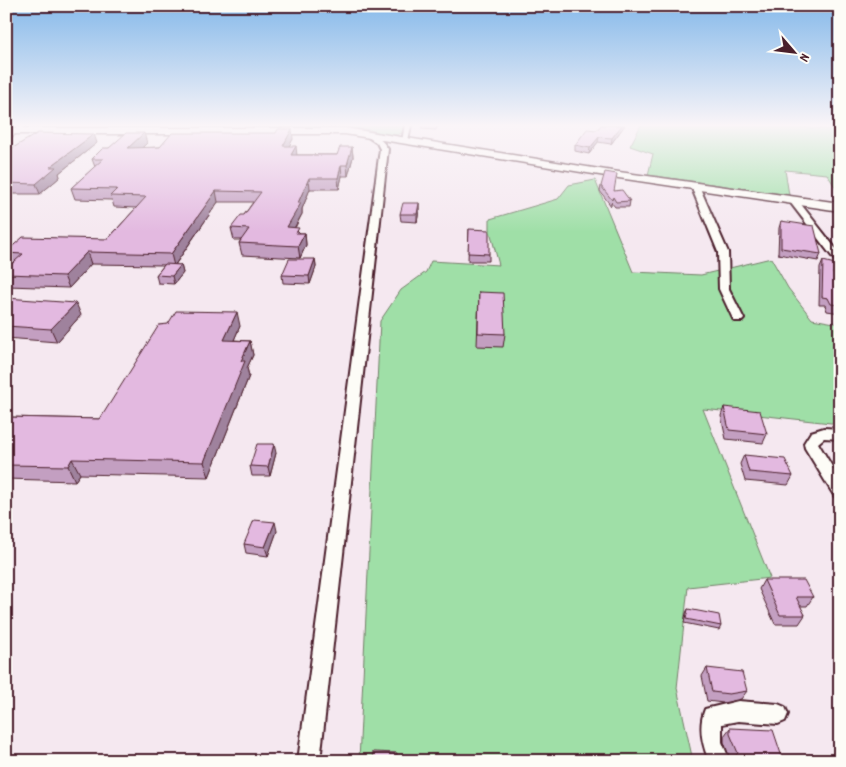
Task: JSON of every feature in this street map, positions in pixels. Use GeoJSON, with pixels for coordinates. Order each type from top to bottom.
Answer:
{"type":"FeatureCollection","features":[{"type":"Feature","properties":{"kind":"main road"},"geometry":{"type":"LineString","coordinates":[[533,161],[840,207]]}},
{"type":"Feature","properties":{"kind":"street"},"geometry":{"type":"LineString","coordinates":[[309,761],[383,161]]}},
{"type":"Feature","properties":{"kind":"street"},"geometry":{"type":"LineString","coordinates":[[695,186],[723,252],[724,289],[738,319]]}},
{"type":"Feature","properties":{"kind":"street"},"geometry":{"type":"LineString","coordinates":[[793,200],[840,262]]}},
{"type":"Feature","properties":{"kind":"street"},"geometry":{"type":"LineString","coordinates":[[840,434],[824,433],[816,435],[811,442],[812,448],[840,493]]}},
{"type":"Feature","properties":{"kind":"street"},"geometry":{"type":"LineString","coordinates":[[720,761],[712,742],[712,716],[738,711],[778,714]]}},
{"type":"Feature","properties":{"kind":"green space"},"geometry":{"type":"Polygon","coordinates":[[[651,161],[840,161],[840,195],[827,174],[785,170],[789,195],[648,175],[651,161]]]}},
{"type":"Feature","properties":{"kind":"green space"},"geometry":{"type":"Polygon","coordinates":[[[595,180],[633,272],[701,275],[771,258],[788,288],[812,319],[840,324],[840,424],[703,409],[770,578],[688,587],[677,688],[693,761],[359,761],[380,321],[401,290],[426,272],[431,261],[499,265],[490,231],[490,219],[558,199],[569,185],[595,180]]]}},
{"type":"Feature","properties":{"kind":"building"},"geometry":{"type":"Polygon","coordinates":[[[6,161],[58,161],[50,167],[56,167],[36,184],[6,183],[6,161]]]}},
{"type":"Feature","properties":{"kind":"building"},"geometry":{"type":"Polygon","coordinates":[[[101,161],[348,161],[347,165],[341,165],[338,178],[309,178],[298,203],[301,203],[287,227],[299,228],[296,233],[305,233],[298,246],[239,243],[249,229],[231,228],[241,215],[244,215],[261,192],[216,191],[171,254],[87,252],[64,276],[6,274],[6,269],[23,254],[6,252],[23,237],[108,239],[146,197],[110,196],[117,189],[71,188],[101,161]]]}},
{"type":"Feature","properties":{"kind":"building"},"geometry":{"type":"Polygon","coordinates":[[[605,172],[617,174],[614,191],[622,190],[630,201],[616,202],[613,197],[612,200],[601,186],[605,172]]]}},
{"type":"Feature","properties":{"kind":"building"},"geometry":{"type":"Polygon","coordinates":[[[403,203],[419,203],[417,214],[400,214],[403,203]]]}},
{"type":"Feature","properties":{"kind":"building"},"geometry":{"type":"Polygon","coordinates":[[[781,221],[814,226],[821,254],[781,248],[781,221]]]}},
{"type":"Feature","properties":{"kind":"building"},"geometry":{"type":"Polygon","coordinates":[[[469,229],[489,230],[489,254],[468,253],[469,229]]]}},
{"type":"Feature","properties":{"kind":"building"},"geometry":{"type":"Polygon","coordinates":[[[289,259],[315,259],[309,276],[282,275],[289,259]]]}},
{"type":"Feature","properties":{"kind":"building"},"geometry":{"type":"Polygon","coordinates":[[[823,261],[835,264],[833,274],[839,275],[840,305],[831,304],[828,298],[822,297],[823,261]]]}},
{"type":"Feature","properties":{"kind":"building"},"geometry":{"type":"Polygon","coordinates":[[[165,264],[181,265],[172,276],[156,275],[165,264]]]}},
{"type":"Feature","properties":{"kind":"building"},"geometry":{"type":"Polygon","coordinates":[[[479,292],[503,293],[505,334],[478,333],[479,292]]]}},
{"type":"Feature","properties":{"kind":"building"},"geometry":{"type":"Polygon","coordinates":[[[6,298],[76,303],[51,329],[6,326],[6,298]]]}},
{"type":"Feature","properties":{"kind":"building"},"geometry":{"type":"Polygon","coordinates":[[[176,311],[237,312],[224,340],[250,341],[241,361],[245,361],[204,462],[72,459],[68,466],[6,465],[6,417],[100,419],[159,325],[168,324],[176,311]]]}},
{"type":"Feature","properties":{"kind":"building"},"geometry":{"type":"Polygon","coordinates":[[[724,407],[760,411],[767,434],[729,430],[724,407]]]}},
{"type":"Feature","properties":{"kind":"building"},"geometry":{"type":"Polygon","coordinates":[[[257,444],[274,444],[268,467],[250,466],[257,444]]]}},
{"type":"Feature","properties":{"kind":"building"},"geometry":{"type":"Polygon","coordinates":[[[744,455],[785,459],[793,476],[749,472],[744,455]]]}},
{"type":"Feature","properties":{"kind":"building"},"geometry":{"type":"Polygon","coordinates":[[[254,520],[275,522],[265,547],[244,544],[254,520]]]}},
{"type":"Feature","properties":{"kind":"building"},"geometry":{"type":"Polygon","coordinates":[[[764,580],[804,580],[813,597],[796,597],[805,615],[780,615],[764,580]]]}},
{"type":"Feature","properties":{"kind":"building"},"geometry":{"type":"Polygon","coordinates":[[[688,609],[719,615],[721,626],[686,619],[688,609]]]}},
{"type":"Feature","properties":{"kind":"building"},"geometry":{"type":"Polygon","coordinates":[[[707,668],[742,672],[747,691],[729,694],[712,692],[707,668]]]}},
{"type":"Feature","properties":{"kind":"building"},"geometry":{"type":"Polygon","coordinates":[[[730,728],[773,730],[783,760],[734,757],[738,753],[730,734],[730,728]]]}},
{"type":"Feature","properties":{"kind":"building"},"geometry":{"type":"Polygon","coordinates":[[[373,752],[397,753],[396,761],[372,761],[373,752]]]}}]}
